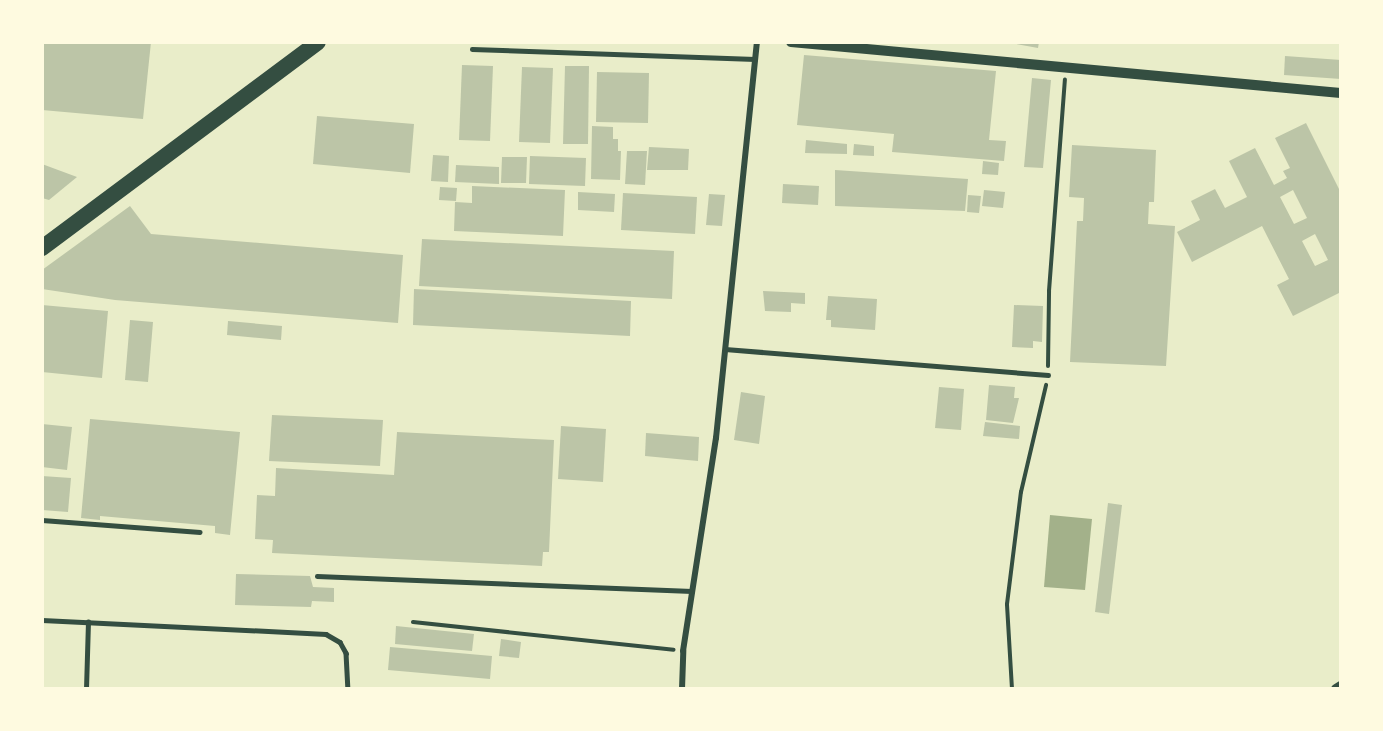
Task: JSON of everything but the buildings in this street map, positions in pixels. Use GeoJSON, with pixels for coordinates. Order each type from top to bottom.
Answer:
{"type":"FeatureCollection","features":[{"type":"Feature","properties":{"kind":"highway"},"geometry":{"type":"LineString","coordinates":[[42,248],[318,42]]}},
{"type":"Feature","properties":{"kind":"street"},"geometry":{"type":"LineString","coordinates":[[682,689],[683,651],[725,349],[757,42]]}},
{"type":"Feature","properties":{"kind":"street"},"geometry":{"type":"LineString","coordinates":[[792,42],[1341,93]]}},
{"type":"Feature","properties":{"kind":"street"},"geometry":{"type":"LineString","coordinates":[[1336,689],[1341,686]]}},
{"type":"Feature","properties":{"kind":"lane"},"geometry":{"type":"LineString","coordinates":[[472,50],[755,59]]}},
{"type":"Feature","properties":{"kind":"lane"},"geometry":{"type":"LineString","coordinates":[[725,349],[1048,375]]}},
{"type":"Feature","properties":{"kind":"lane"},"geometry":{"type":"LineString","coordinates":[[42,520],[200,532]]}},
{"type":"Feature","properties":{"kind":"lane"},"geometry":{"type":"LineString","coordinates":[[317,576],[692,591]]}},
{"type":"Feature","properties":{"kind":"lane"},"geometry":{"type":"LineString","coordinates":[[42,620],[326,634],[340,642],[346,653],[348,689]]}},
{"type":"Feature","properties":{"kind":"lane"},"geometry":{"type":"LineString","coordinates":[[86,689],[88,622]]}},
{"type":"Feature","properties":{"kind":"path"},"geometry":{"type":"LineString","coordinates":[[413,622],[683,651]]}},
{"type":"Feature","properties":{"kind":"shaded area"},"geometry":{"type":"Polygon","coordinates":[[[1050,515],[1092,519],[1085,590],[1044,587],[1050,515]]]}}]}
